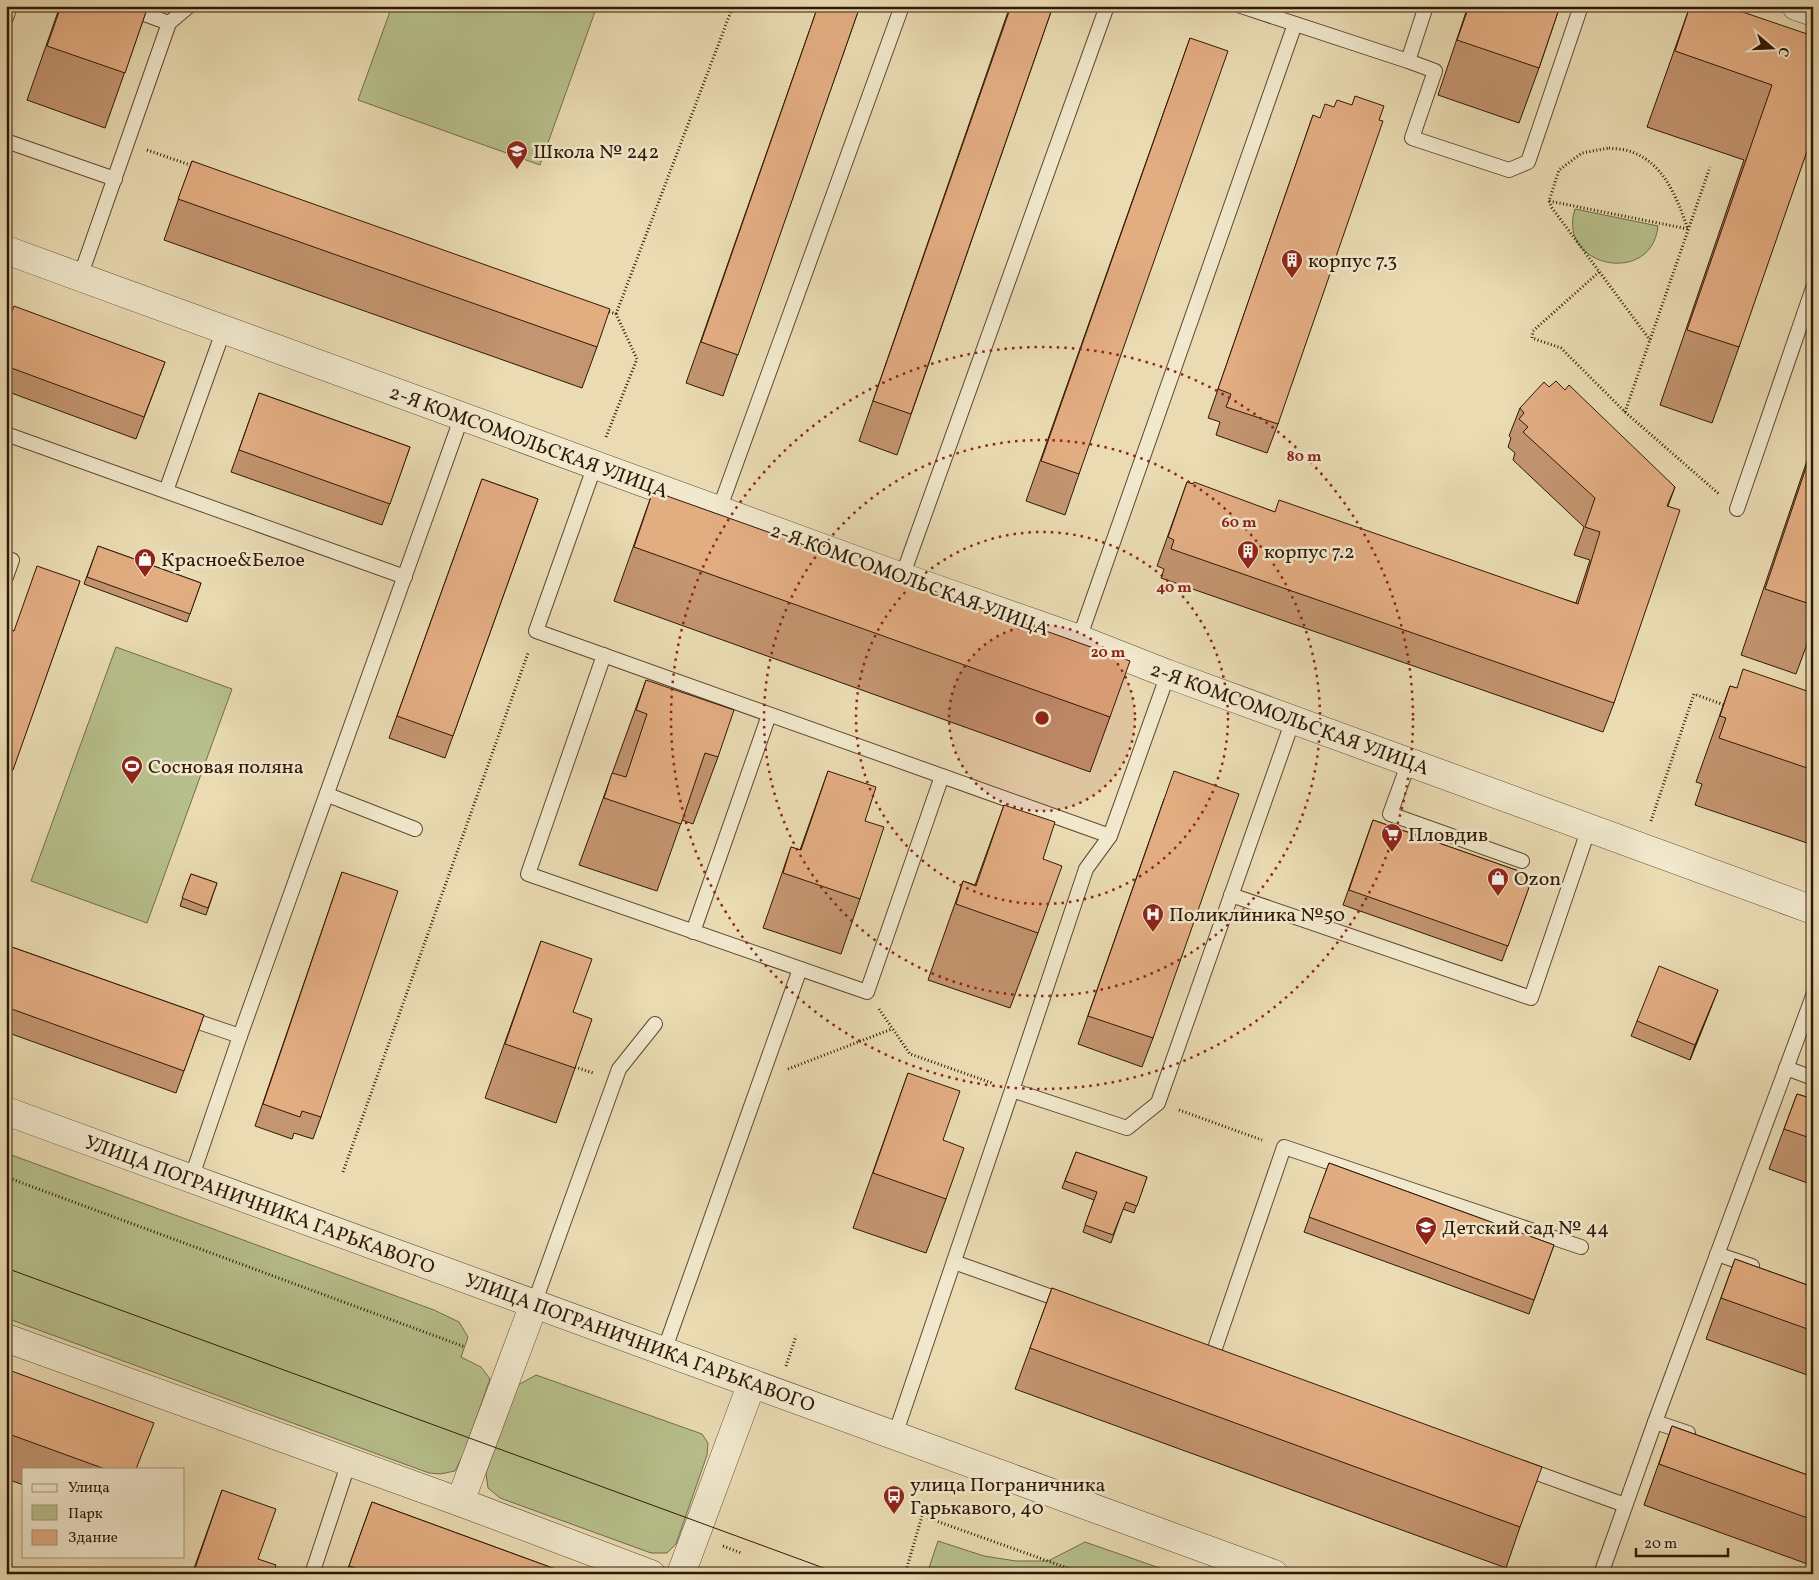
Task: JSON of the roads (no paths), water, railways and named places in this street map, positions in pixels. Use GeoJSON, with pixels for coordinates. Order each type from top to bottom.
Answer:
{"type":"FeatureCollection","features":[{"type":"Feature","properties":{"kind":"street"},"geometry":{"type":"LineString","coordinates":[[1796,6],[1813,12]]}},
{"type":"Feature","properties":{"kind":"street","name":"2-Я КОМСОМОЛЬСКАЯ УЛИЦА"},"geometry":{"type":"LineString","coordinates":[[6,250],[902,577],[1079,639],[1292,720],[1813,910]]}},
{"type":"Feature","properties":{"kind":"street","name":"УЛИЦА ПОГРАНИЧНИКА ГАРЬКАВОГО"},"geometry":{"type":"LineString","coordinates":[[6,1111],[1274,1574]]}},
{"type":"Feature","properties":{"kind":"street"},"geometry":{"type":"LineString","coordinates":[[460,1502],[534,1304]]}},
{"type":"Feature","properties":{"kind":"street"},"geometry":{"type":"LineString","coordinates":[[6,1338],[460,1502],[651,1574]]}},
{"type":"Feature","properties":{"kind":"street"},"geometry":{"type":"LineString","coordinates":[[681,1574],[752,1383]]}},
{"type":"Feature","properties":{"kind":"lane"},"geometry":{"type":"LineString","coordinates":[[6,18],[10,6]]}},
{"type":"Feature","properties":{"kind":"lane"},"geometry":{"type":"LineString","coordinates":[[122,6],[169,23]]}},
{"type":"Feature","properties":{"kind":"lane"},"geometry":{"type":"LineString","coordinates":[[80,277],[169,23],[189,6]]}},
{"type":"Feature","properties":{"kind":"lane"},"geometry":{"type":"LineString","coordinates":[[719,510],[902,6]]}},
{"type":"Feature","properties":{"kind":"lane"},"geometry":{"type":"LineString","coordinates":[[902,577],[1107,6]]}},
{"type":"Feature","properties":{"kind":"lane"},"geometry":{"type":"LineString","coordinates":[[1240,6],[1435,71],[1412,138],[1509,170],[1528,162],[1581,6]]}},
{"type":"Feature","properties":{"kind":"lane"},"geometry":{"type":"LineString","coordinates":[[1408,61],[1426,6]]}},
{"type":"Feature","properties":{"kind":"lane"},"geometry":{"type":"LineString","coordinates":[[1079,639],[1295,24]]}},
{"type":"Feature","properties":{"kind":"lane"},"geometry":{"type":"LineString","coordinates":[[6,141],[115,179]]}},
{"type":"Feature","properties":{"kind":"lane"},"geometry":{"type":"LineString","coordinates":[[1737,509],[1813,288]]}},
{"type":"Feature","properties":{"kind":"lane"},"geometry":{"type":"LineString","coordinates":[[166,491],[224,329]]}},
{"type":"Feature","properties":{"kind":"lane"},"geometry":{"type":"LineString","coordinates":[[191,1179],[240,1036],[328,795],[462,416]]}},
{"type":"Feature","properties":{"kind":"lane"},"geometry":{"type":"LineString","coordinates":[[6,434],[405,577]]}},
{"type":"Feature","properties":{"kind":"lane"},"geometry":{"type":"LineString","coordinates":[[595,465],[536,631],[1110,836]]}},
{"type":"Feature","properties":{"kind":"lane"},"geometry":{"type":"LineString","coordinates":[[6,577],[12,560]]}},
{"type":"Feature","properties":{"kind":"lane"},"geometry":{"type":"LineString","coordinates":[[604,656],[528,874],[867,992],[942,776]]}},
{"type":"Feature","properties":{"kind":"lane"},"geometry":{"type":"LineString","coordinates":[[895,1435],[1086,869],[1110,836],[1168,674]]}},
{"type":"Feature","properties":{"kind":"lane"},"geometry":{"type":"LineString","coordinates":[[693,932],[769,714]]}},
{"type":"Feature","properties":{"kind":"lane"},"geometry":{"type":"LineString","coordinates":[[1012,1090],[1127,1128],[1158,1103],[1292,720]]}},
{"type":"Feature","properties":{"kind":"lane"},"geometry":{"type":"LineString","coordinates":[[1409,762],[1390,814],[1522,862]]}},
{"type":"Feature","properties":{"kind":"lane"},"geometry":{"type":"LineString","coordinates":[[328,795],[415,829]]}},
{"type":"Feature","properties":{"kind":"lane"},"geometry":{"type":"LineString","coordinates":[[1231,895],[1531,998],[1589,828]]}},
{"type":"Feature","properties":{"kind":"lane"},"geometry":{"type":"LineString","coordinates":[[664,1351],[800,969]]}},
{"type":"Feature","properties":{"kind":"lane"},"geometry":{"type":"LineString","coordinates":[[1601,1574],[1655,1422],[1813,996]]}},
{"type":"Feature","properties":{"kind":"lane"},"geometry":{"type":"LineString","coordinates":[[175,1014],[240,1036]]}},
{"type":"Feature","properties":{"kind":"lane"},"geometry":{"type":"LineString","coordinates":[[534,1304],[619,1069],[655,1024]]}},
{"type":"Feature","properties":{"kind":"lane"},"geometry":{"type":"LineString","coordinates":[[1786,1068],[1813,1078]]}},
{"type":"Feature","properties":{"kind":"lane"},"geometry":{"type":"LineString","coordinates":[[1213,1354],[1284,1147],[1580,1247]]}},
{"type":"Feature","properties":{"kind":"lane"},"geometry":{"type":"LineString","coordinates":[[1717,1254],[1760,1270]]}},
{"type":"Feature","properties":{"kind":"lane"},"geometry":{"type":"LineString","coordinates":[[954,1262],[1078,1306]]}},
{"type":"Feature","properties":{"kind":"lane"},"geometry":{"type":"LineString","coordinates":[[1196,1348],[1230,1360]]}},
{"type":"Feature","properties":{"kind":"lane"},"geometry":{"type":"LineString","coordinates":[[1655,1422],[1702,1439]]}},
{"type":"Feature","properties":{"kind":"lane"},"geometry":{"type":"LineString","coordinates":[[312,1574],[349,1462]]}},
{"type":"Feature","properties":{"kind":"lane"},"geometry":{"type":"LineString","coordinates":[[1514,1464],[1625,1504]]}},
{"type":"Feature","properties":{"kind":"tram line"},"geometry":{"type":"LineString","coordinates":[[6,1268],[840,1574]]}},
{"type":"Feature","properties":{"kind":"place","name":"Школа № 242"},"geometry":{"type":"Point","coordinates":[517,170]}},
{"type":"Feature","properties":{"kind":"place","name":"корпус 7.3"},"geometry":{"type":"Point","coordinates":[1292,279]}},
{"type":"Feature","properties":{"kind":"place","name":"корпус 7.2"},"geometry":{"type":"Point","coordinates":[1248,570]}},
{"type":"Feature","properties":{"kind":"place","name":"Красное&Белое"},"geometry":{"type":"Point","coordinates":[145,578]}},
{"type":"Feature","properties":{"kind":"place","name":"Сосновая поляна"},"geometry":{"type":"Point","coordinates":[132,785]}},
{"type":"Feature","properties":{"kind":"place","name":"Пловдив"},"geometry":{"type":"Point","coordinates":[1392,853]}},
{"type":"Feature","properties":{"kind":"place","name":"Ozon"},"geometry":{"type":"Point","coordinates":[1498,897]}},
{"type":"Feature","properties":{"kind":"place","name":"Поликлиника №50"},"geometry":{"type":"Point","coordinates":[1153,933]}},
{"type":"Feature","properties":{"kind":"place","name":"Детский сад № 44"},"geometry":{"type":"Point","coordinates":[1426,1246]}},
{"type":"Feature","properties":{"kind":"place","name":"улица Пограничника Гарькавого, 40"},"geometry":{"type":"Point","coordinates":[894,1515]}}]}
